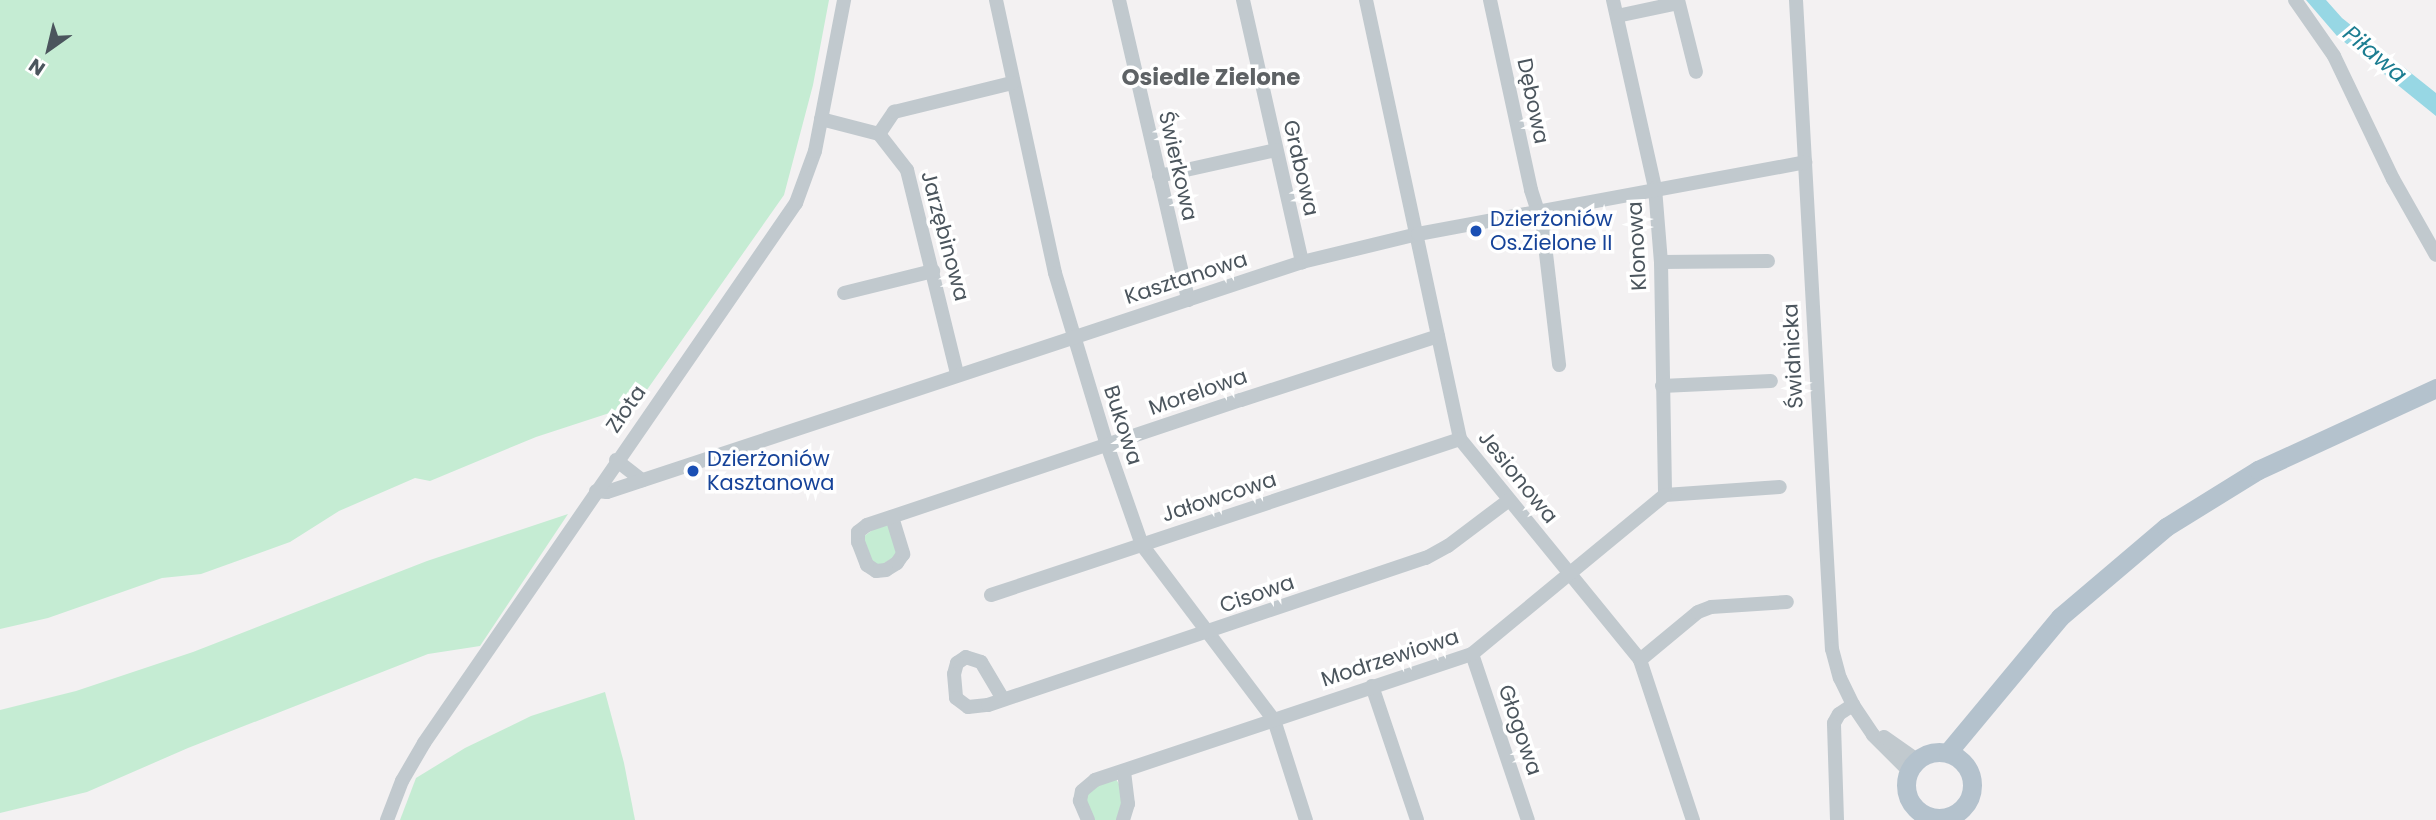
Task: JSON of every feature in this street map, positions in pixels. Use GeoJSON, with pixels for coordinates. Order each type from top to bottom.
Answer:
{"type":"FeatureCollection","features":[{"type":"Feature","properties":{"kind":"main road"},"geometry":{"type":"LineString","coordinates":[[1956,756],[2025,656],[2060,617],[2166,527],[2258,470],[2436,388]]}},
{"type":"Feature","properties":{"kind":"main road"},"geometry":{"type":"LineString","coordinates":[[1926,754],[1956,756],[1972,779],[1973,789],[1965,806],[1947,817],[1919,816],[1907,795],[1913,765],[1926,754]]}},
{"type":"Feature","properties":{"kind":"street","name":"Złota"},"geometry":{"type":"LineString","coordinates":[[387,820],[402,781],[424,743],[616,460],[796,203],[807,178],[821,119],[844,0]]}},
{"type":"Feature","properties":{"kind":"street","name":"Bukowa"},"geometry":{"type":"LineString","coordinates":[[996,0],[1012,83],[1072,337],[1142,545],[1274,719],[1306,820]]}},
{"type":"Feature","properties":{"kind":"street","name":"Świerkowa"},"geometry":{"type":"LineString","coordinates":[[1119,0],[1188,300]]}},
{"type":"Feature","properties":{"kind":"street","name":"Grabowa"},"geometry":{"type":"LineString","coordinates":[[1243,0],[1302,262]]}},
{"type":"Feature","properties":{"kind":"street","name":"Jesionowa"},"geometry":{"type":"LineString","coordinates":[[1366,0],[1460,439],[1640,660],[1693,820]]}},
{"type":"Feature","properties":{"kind":"street","name":"Dębowa"},"geometry":{"type":"LineString","coordinates":[[1490,0],[1543,228],[1559,365]]}},
{"type":"Feature","properties":{"kind":"street","name":"Klonowa"},"geometry":{"type":"LineString","coordinates":[[1613,0],[1655,188],[1661,262],[1665,495]]}},
{"type":"Feature","properties":{"kind":"street","name":"Świdnicka"},"geometry":{"type":"LineString","coordinates":[[1796,0],[1832,649],[1840,678],[1866,724],[1913,765]]}},
{"type":"Feature","properties":{"kind":"street"},"geometry":{"type":"LineString","coordinates":[[2295,0],[2334,56],[2393,178],[2436,255]]}},
{"type":"Feature","properties":{"kind":"street"},"geometry":{"type":"LineString","coordinates":[[1617,16],[1678,2],[1696,72]]}},
{"type":"Feature","properties":{"kind":"street"},"geometry":{"type":"LineString","coordinates":[[821,119],[879,134],[894,112],[1012,83]]}},
{"type":"Feature","properties":{"kind":"street","name":"Jarzębinowa"},"geometry":{"type":"LineString","coordinates":[[879,134],[907,170],[957,374]]}},
{"type":"Feature","properties":{"kind":"street"},"geometry":{"type":"LineString","coordinates":[[1158,176],[1276,150]]}},
{"type":"Feature","properties":{"kind":"street","name":"Kasztanowa"},"geometry":{"type":"LineString","coordinates":[[596,491],[607,492],[642,481],[957,374],[1302,262],[1418,234],[1805,162]]}},
{"type":"Feature","properties":{"kind":"street"},"geometry":{"type":"LineString","coordinates":[[1661,262],[1768,261]]}},
{"type":"Feature","properties":{"kind":"street"},"geometry":{"type":"LineString","coordinates":[[844,293],[933,271]]}},
{"type":"Feature","properties":{"kind":"street","name":"Morelowa"},"geometry":{"type":"LineString","coordinates":[[892,517],[1438,336]]}},
{"type":"Feature","properties":{"kind":"street"},"geometry":{"type":"LineString","coordinates":[[1662,386],[1771,381]]}},
{"type":"Feature","properties":{"kind":"street","name":"Jałowcowa"},"geometry":{"type":"LineString","coordinates":[[991,595],[1460,439]]}},
{"type":"Feature","properties":{"kind":"street"},"geometry":{"type":"LineString","coordinates":[[616,460],[642,481]]}},
{"type":"Feature","properties":{"kind":"street"},"geometry":{"type":"LineString","coordinates":[[1665,495],[1780,487]]}},
{"type":"Feature","properties":{"kind":"street","name":"Modrzewiowa"},"geometry":{"type":"LineString","coordinates":[[1088,820],[1080,801],[1082,791],[1095,780],[1472,654],[1665,495]]}},
{"type":"Feature","properties":{"kind":"street","name":"Cisowa"},"geometry":{"type":"LineString","coordinates":[[1003,699],[1426,558],[1448,546],[1509,500]]}},
{"type":"Feature","properties":{"kind":"street"},"geometry":{"type":"LineString","coordinates":[[1640,660],[1698,612],[1711,607],[1787,602]]}},
{"type":"Feature","properties":{"kind":"street","name":"Głogowa"},"geometry":{"type":"LineString","coordinates":[[1472,654],[1528,820]]}},
{"type":"Feature","properties":{"kind":"street"},"geometry":{"type":"LineString","coordinates":[[1372,686],[1417,820]]}},
{"type":"Feature","properties":{"kind":"street"},"geometry":{"type":"LineString","coordinates":[[1837,820],[1834,723],[1839,714],[1853,705]]}},
{"type":"Feature","properties":{"kind":"street"},"geometry":{"type":"LineString","coordinates":[[1123,820],[1128,804],[1124,771]]}},
{"type":"Feature","properties":{"kind":"green space"},"geometry":{"type":"Polygon","coordinates":[[[0,0],[829,0],[813,85],[784,195],[637,404],[536,437],[430,481],[415,478],[339,511],[290,542],[201,574],[162,578],[48,618],[0,629],[0,0]]]}},
{"type":"Feature","properties":{"kind":"green space"},"geometry":{"type":"Polygon","coordinates":[[[568,514],[480,646],[428,654],[188,748],[87,792],[0,813],[0,710],[76,691],[193,652],[427,561],[568,514]]]}},
{"type":"Feature","properties":{"kind":"green space"},"geometry":{"type":"Polygon","coordinates":[[[882,523],[890,526],[898,555],[879,566],[872,562],[863,537],[882,523]]]}},
{"type":"Feature","properties":{"kind":"green space"},"geometry":{"type":"Polygon","coordinates":[[[605,692],[624,763],[635,820],[400,820],[416,778],[465,748],[531,716],[605,692]]]}},
{"type":"Feature","properties":{"kind":"green space"},"geometry":{"type":"Polygon","coordinates":[[[1116,779],[1125,794],[1117,820],[1095,820],[1085,800],[1090,788],[1116,779]]]}},
{"type":"Feature","properties":{"kind":"water","name":"Piława"},"geometry":{"type":"Polygon","coordinates":[[[2306,0],[2326,0],[2342,18],[2436,93],[2436,116],[2337,36],[2306,0]]]}},
{"type":"Feature","properties":{"kind":"place","name":"Dzierżoniów Os.Zielone II"},"geometry":{"type":"Point","coordinates":[1476,231]}},
{"type":"Feature","properties":{"kind":"place","name":"Dzierżoniów Kasztanowa"},"geometry":{"type":"Point","coordinates":[693,471]}},
{"type":"Feature","properties":{"kind":"district","name":"Osiedle Zielone"},"geometry":{"type":"Point","coordinates":[1211,77]}}]}
